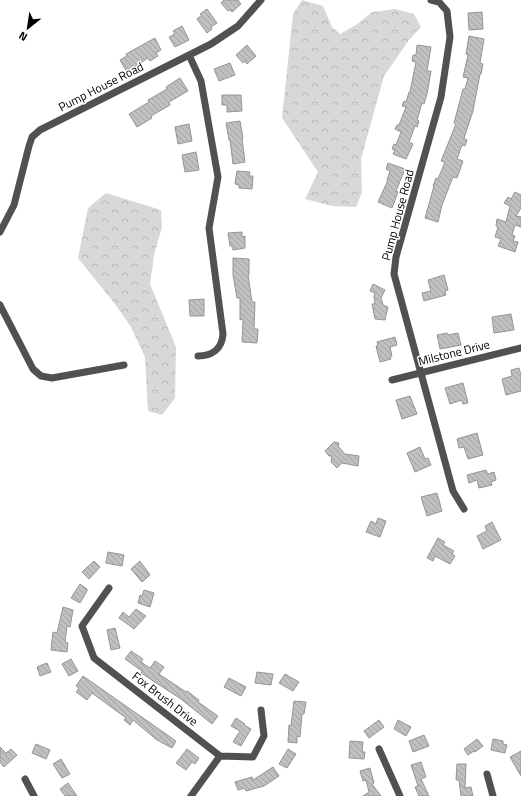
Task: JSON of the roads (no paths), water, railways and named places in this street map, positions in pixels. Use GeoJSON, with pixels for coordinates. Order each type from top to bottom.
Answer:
{"type":"FeatureCollection","features":[{"type":"Feature","properties":{"kind":"street","name":"Pump House Road"},"geometry":{"type":"LineString","coordinates":[[0,232],[14,205],[32,137],[40,130],[211,44],[238,26],[261,0]]}},
{"type":"Feature","properties":{"kind":"street","name":"Pump House Road"},"geometry":{"type":"LineString","coordinates":[[431,0],[439,2],[447,11],[450,37],[441,97],[396,257],[394,274],[453,491],[464,509]]}},
{"type":"Feature","properties":{"kind":"street"},"geometry":{"type":"LineString","coordinates":[[189,55],[201,81],[218,177],[209,228],[223,334],[222,340],[215,351],[209,355],[198,356]]}},
{"type":"Feature","properties":{"kind":"street"},"geometry":{"type":"LineString","coordinates":[[0,305],[33,369],[41,376],[52,378],[124,365]]}},
{"type":"Feature","properties":{"kind":"street","name":"Milstone Drive"},"geometry":{"type":"LineString","coordinates":[[392,380],[521,348]]}},
{"type":"Feature","properties":{"kind":"street","name":"Fox Brush Drive"},"geometry":{"type":"LineString","coordinates":[[109,588],[82,626],[94,658],[220,756]]}},
{"type":"Feature","properties":{"kind":"street"},"geometry":{"type":"LineString","coordinates":[[191,796],[220,756],[253,757],[264,736],[261,710]]}},
{"type":"Feature","properties":{"kind":"street"},"geometry":{"type":"LineString","coordinates":[[379,749],[400,796]]}},
{"type":"Feature","properties":{"kind":"street"},"geometry":{"type":"LineString","coordinates":[[487,774],[493,796]]}},
{"type":"Feature","properties":{"kind":"street"},"geometry":{"type":"LineString","coordinates":[[25,779],[34,796]]}}]}
